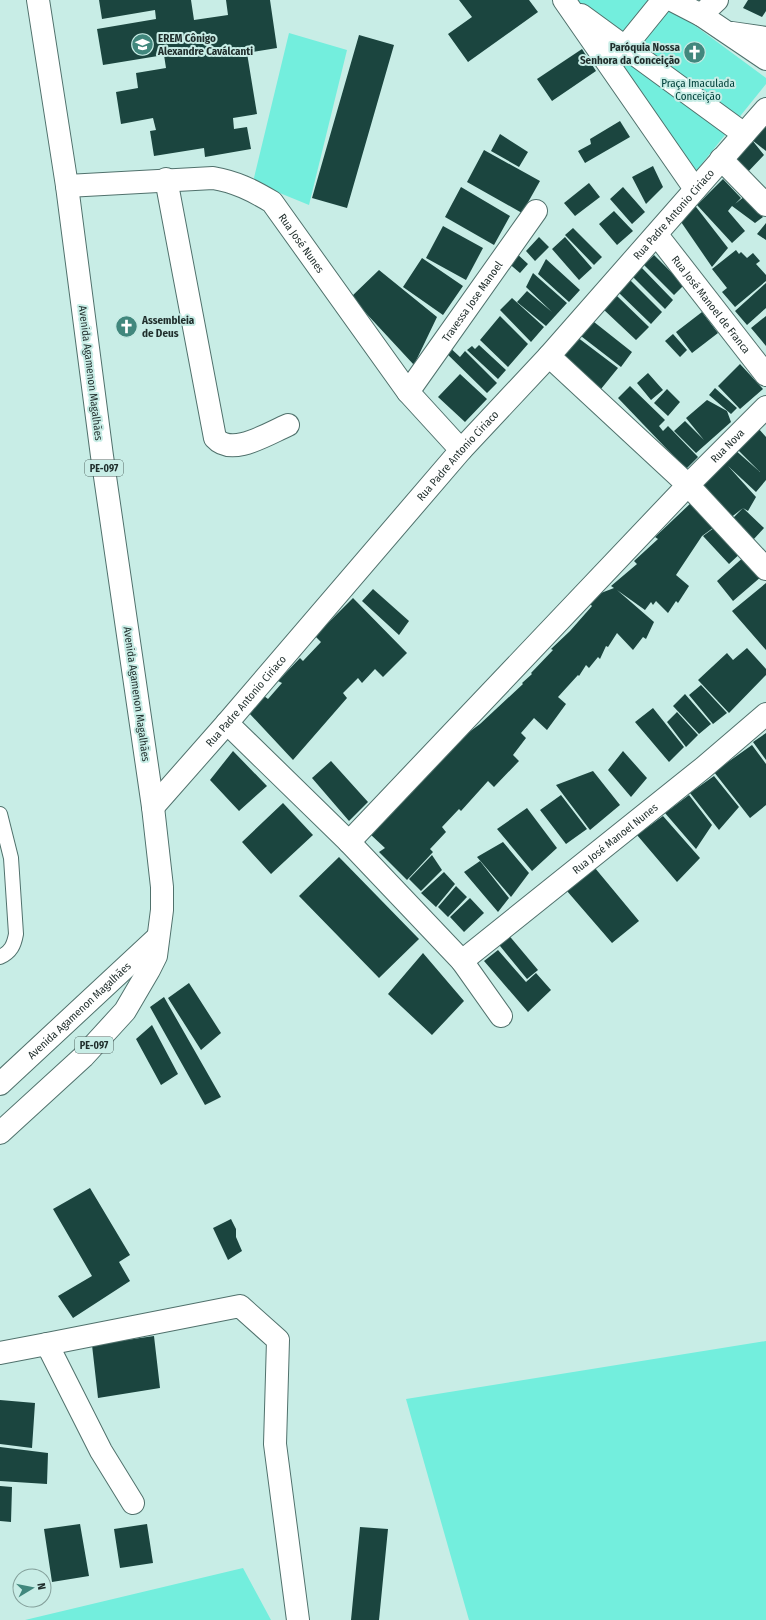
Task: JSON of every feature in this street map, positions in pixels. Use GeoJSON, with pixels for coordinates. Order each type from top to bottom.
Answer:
{"type":"FeatureCollection","features":[{"type":"Feature","properties":{"kind":"street","name":"Avenida Agamenon Magalhães"},"geometry":{"type":"LineString","coordinates":[[0,1133],[83,1057],[125,1011],[156,956],[162,910],[162,887],[153,807],[102,456],[67,186],[38,0]]}},
{"type":"Feature","properties":{"kind":"street"},"geometry":{"type":"LineString","coordinates":[[609,65],[663,0]]}},
{"type":"Feature","properties":{"kind":"street"},"geometry":{"type":"LineString","coordinates":[[672,0],[701,15],[766,59]]}},
{"type":"Feature","properties":{"kind":"street"},"geometry":{"type":"LineString","coordinates":[[701,15],[717,0]]}},
{"type":"Feature","properties":{"kind":"street"},"geometry":{"type":"LineString","coordinates":[[566,2],[744,134]]}},
{"type":"Feature","properties":{"kind":"street"},"geometry":{"type":"LineString","coordinates":[[566,2],[695,189]]}},
{"type":"Feature","properties":{"kind":"street"},"geometry":{"type":"LineString","coordinates":[[726,32],[766,38]]}},
{"type":"Feature","properties":{"kind":"street","name":"Rua Padre Antonio Ciriaco"},"geometry":{"type":"LineString","coordinates":[[153,807],[461,450],[549,356],[657,235],[695,189],[766,109]]}},
{"type":"Feature","properties":{"kind":"street"},"geometry":{"type":"LineString","coordinates":[[721,159],[766,205]]}},
{"type":"Feature","properties":{"kind":"street","name":"Rua José Nunes"},"geometry":{"type":"LineString","coordinates":[[67,186],[166,179],[213,178],[233,181],[251,189],[272,202],[408,392],[461,450]]}},
{"type":"Feature","properties":{"kind":"street"},"geometry":{"type":"LineString","coordinates":[[166,179],[215,438],[220,444],[239,446],[288,426]]}},
{"type":"Feature","properties":{"kind":"street","name":"Travessa Jose Manoel"},"geometry":{"type":"LineString","coordinates":[[408,392],[536,211]]}},
{"type":"Feature","properties":{"kind":"street","name":"Rua José Manoel de Franca"},"geometry":{"type":"LineString","coordinates":[[657,235],[766,374]]}},
{"type":"Feature","properties":{"kind":"street"},"geometry":{"type":"LineString","coordinates":[[549,356],[688,485],[766,569]]}},
{"type":"Feature","properties":{"kind":"street","name":"Rua Nova"},"geometry":{"type":"LineString","coordinates":[[349,842],[688,485],[766,407]]}},
{"type":"Feature","properties":{"kind":"street","name":"Rua José Manoel Nunes"},"geometry":{"type":"LineString","coordinates":[[462,961],[696,773],[766,714]]}},
{"type":"Feature","properties":{"kind":"street"},"geometry":{"type":"LineString","coordinates":[[227,723],[349,842],[462,961],[501,1016]]}},
{"type":"Feature","properties":{"kind":"street","name":"Avenida Agamenon Magalhães"},"geometry":{"type":"LineString","coordinates":[[0,1084],[158,936]]}},
{"type":"Feature","properties":{"kind":"street"},"geometry":{"type":"LineString","coordinates":[[0,1353],[240,1306],[278,1340],[275,1444],[298,1620]]}},
{"type":"Feature","properties":{"kind":"street"},"geometry":{"type":"LineString","coordinates":[[47,1344],[101,1451],[133,1503]]}},
{"type":"Feature","properties":{"kind":"lane"},"geometry":{"type":"LineString","coordinates":[[0,814],[11,858],[16,934],[15,943],[10,951],[0,957]]}},
{"type":"Feature","properties":{"kind":"green space","name":"Praça Imaculada Conceição"},"geometry":{"type":"Polygon","coordinates":[[[576,0],[657,0],[667,5],[766,78],[766,84],[696,171],[576,0]]]}},
{"type":"Feature","properties":{"kind":"green space"},"geometry":{"type":"Polygon","coordinates":[[[289,33],[347,50],[309,205],[253,182],[289,33]]]}},
{"type":"Feature","properties":{"kind":"green space"},"geometry":{"type":"Polygon","coordinates":[[[766,1341],[766,1620],[469,1620],[406,1399],[766,1341]]]}},
{"type":"Feature","properties":{"kind":"green space"},"geometry":{"type":"Polygon","coordinates":[[[243,1568],[271,1620],[25,1620],[243,1568]]]}},
{"type":"Feature","properties":{"kind":"building"},"geometry":{"type":"Polygon","coordinates":[[[99,0],[191,0],[194,20],[228,15],[226,0],[270,0],[277,48],[247,53],[257,114],[233,118],[234,129],[247,127],[251,149],[205,157],[204,148],[154,156],[150,131],[156,130],[153,118],[121,124],[116,92],[138,88],[136,73],[166,68],[164,55],[103,65],[97,29],[156,19],[155,10],[102,19],[99,0]]]}},
{"type":"Feature","properties":{"kind":"building"},"geometry":{"type":"Polygon","coordinates":[[[459,0],[529,0],[538,12],[468,62],[448,34],[472,17],[459,0]]]}},
{"type":"Feature","properties":{"kind":"building"},"geometry":{"type":"Polygon","coordinates":[[[748,0],[766,0],[766,11],[762,17],[743,8],[748,0]]]}},
{"type":"Feature","properties":{"kind":"building"},"geometry":{"type":"Polygon","coordinates":[[[359,35],[394,45],[347,208],[312,198],[359,35]]]}},
{"type":"Feature","properties":{"kind":"building"},"geometry":{"type":"Polygon","coordinates":[[[582,49],[596,71],[552,101],[537,79],[582,49]]]}},
{"type":"Feature","properties":{"kind":"building"},"geometry":{"type":"Polygon","coordinates":[[[620,121],[630,137],[585,163],[578,151],[591,144],[590,139],[620,121]]]}},
{"type":"Feature","properties":{"kind":"building"},"geometry":{"type":"Polygon","coordinates":[[[766,123],[766,151],[752,140],[766,123]]]}},
{"type":"Feature","properties":{"kind":"building"},"geometry":{"type":"Polygon","coordinates":[[[500,134],[528,152],[519,167],[491,151],[500,134]]]}},
{"type":"Feature","properties":{"kind":"building"},"geometry":{"type":"Polygon","coordinates":[[[752,140],[764,155],[745,175],[729,160],[752,140]]]}},
{"type":"Feature","properties":{"kind":"building"},"geometry":{"type":"Polygon","coordinates":[[[484,150],[540,181],[522,213],[467,182],[484,150]]]}},
{"type":"Feature","properties":{"kind":"building"},"geometry":{"type":"Polygon","coordinates":[[[653,166],[663,187],[646,204],[632,177],[653,166]]]}},
{"type":"Feature","properties":{"kind":"building"},"geometry":{"type":"Polygon","coordinates":[[[723,179],[741,198],[735,204],[745,196],[763,217],[755,223],[732,206],[728,211],[745,231],[732,243],[697,205],[723,179]]]}},
{"type":"Feature","properties":{"kind":"building"},"geometry":{"type":"Polygon","coordinates":[[[589,183],[600,197],[575,216],[564,203],[589,183]]]}},
{"type":"Feature","properties":{"kind":"building"},"geometry":{"type":"Polygon","coordinates":[[[461,187],[510,216],[494,245],[445,217],[461,187]]]}},
{"type":"Feature","properties":{"kind":"building"},"geometry":{"type":"Polygon","coordinates":[[[623,187],[645,212],[632,224],[610,199],[623,187]]]}},
{"type":"Feature","properties":{"kind":"building"},"geometry":{"type":"Polygon","coordinates":[[[693,203],[728,248],[712,267],[679,219],[693,203]]]}},
{"type":"Feature","properties":{"kind":"building"},"geometry":{"type":"Polygon","coordinates":[[[614,211],[633,231],[617,245],[599,224],[614,211]]]}},
{"type":"Feature","properties":{"kind":"building"},"geometry":{"type":"Polygon","coordinates":[[[766,223],[766,240],[757,234],[766,223]]]}},
{"type":"Feature","properties":{"kind":"building"},"geometry":{"type":"Polygon","coordinates":[[[443,226],[483,248],[466,280],[426,258],[443,226]]]}},
{"type":"Feature","properties":{"kind":"building"},"geometry":{"type":"Polygon","coordinates":[[[573,228],[602,257],[594,265],[565,235],[573,228]]]}},
{"type":"Feature","properties":{"kind":"building"},"geometry":{"type":"Polygon","coordinates":[[[539,237],[549,247],[535,261],[526,251],[539,237]]]}},
{"type":"Feature","properties":{"kind":"building"},"geometry":{"type":"Polygon","coordinates":[[[565,237],[592,268],[579,280],[552,249],[565,237]]]}},
{"type":"Feature","properties":{"kind":"building"},"geometry":{"type":"Polygon","coordinates":[[[736,250],[739,254],[741,252],[747,258],[753,253],[760,261],[756,264],[766,275],[766,281],[735,307],[722,292],[727,288],[712,269],[736,250]]]}},
{"type":"Feature","properties":{"kind":"building"},"geometry":{"type":"Polygon","coordinates":[[[515,252],[528,264],[520,273],[506,261],[515,252]]]}},
{"type":"Feature","properties":{"kind":"building"},"geometry":{"type":"Polygon","coordinates":[[[654,255],[684,285],[674,295],[644,265],[654,255]]]}},
{"type":"Feature","properties":{"kind":"building"},"geometry":{"type":"Polygon","coordinates":[[[422,258],[463,286],[443,315],[403,287],[422,258]]]}},
{"type":"Feature","properties":{"kind":"building"},"geometry":{"type":"Polygon","coordinates":[[[546,259],[580,290],[569,302],[538,274],[546,259]]]}},
{"type":"Feature","properties":{"kind":"building"},"geometry":{"type":"Polygon","coordinates":[[[641,267],[673,300],[665,309],[632,276],[641,267]]]}},
{"type":"Feature","properties":{"kind":"building"},"geometry":{"type":"Polygon","coordinates":[[[379,270],[437,317],[414,365],[351,297],[379,270]]]}},
{"type":"Feature","properties":{"kind":"building"},"geometry":{"type":"Polygon","coordinates":[[[533,273],[567,303],[546,326],[517,302],[527,291],[552,312],[526,287],[533,273]]]}},
{"type":"Feature","properties":{"kind":"building"},"geometry":{"type":"Polygon","coordinates":[[[630,280],[662,312],[651,324],[618,292],[630,280]]]}},
{"type":"Feature","properties":{"kind":"building"},"geometry":{"type":"Polygon","coordinates":[[[766,283],[766,308],[747,325],[735,311],[766,283]]]}},
{"type":"Feature","properties":{"kind":"building"},"geometry":{"type":"Polygon","coordinates":[[[616,295],[649,327],[636,340],[603,309],[616,295]]]}},
{"type":"Feature","properties":{"kind":"building"},"geometry":{"type":"Polygon","coordinates":[[[512,298],[544,327],[531,342],[500,310],[512,298]]]}},
{"type":"Feature","properties":{"kind":"building"},"geometry":{"type":"Polygon","coordinates":[[[702,312],[718,333],[692,353],[676,332],[702,312]]]}},
{"type":"Feature","properties":{"kind":"building"},"geometry":{"type":"Polygon","coordinates":[[[500,316],[528,344],[508,367],[480,340],[500,316]]]}},
{"type":"Feature","properties":{"kind":"building"},"geometry":{"type":"Polygon","coordinates":[[[766,316],[766,346],[751,328],[766,316]]]}},
{"type":"Feature","properties":{"kind":"building"},"geometry":{"type":"Polygon","coordinates":[[[589,318],[632,352],[621,367],[577,333],[589,318]]]}},
{"type":"Feature","properties":{"kind":"building"},"geometry":{"type":"Polygon","coordinates":[[[673,334],[687,350],[680,357],[665,341],[673,334]]]}},
{"type":"Feature","properties":{"kind":"building"},"geometry":{"type":"Polygon","coordinates":[[[577,337],[618,368],[601,389],[561,358],[577,337]]]}},
{"type":"Feature","properties":{"kind":"building"},"geometry":{"type":"Polygon","coordinates":[[[446,344],[460,357],[465,351],[497,383],[487,393],[441,348],[446,344]]]}},
{"type":"Feature","properties":{"kind":"building"},"geometry":{"type":"Polygon","coordinates":[[[479,345],[506,370],[498,379],[467,350],[472,346],[475,349],[479,345]]]}},
{"type":"Feature","properties":{"kind":"building"},"geometry":{"type":"Polygon","coordinates":[[[740,364],[763,389],[740,409],[718,386],[740,364]]]}},
{"type":"Feature","properties":{"kind":"building"},"geometry":{"type":"Polygon","coordinates":[[[648,373],[663,390],[651,400],[637,383],[648,373]]]}},
{"type":"Feature","properties":{"kind":"building"},"geometry":{"type":"Polygon","coordinates":[[[460,374],[487,399],[465,422],[438,397],[460,374]]]}},
{"type":"Feature","properties":{"kind":"building"},"geometry":{"type":"Polygon","coordinates":[[[630,386],[665,420],[659,426],[663,431],[668,426],[698,457],[686,469],[618,398],[630,386]]]}},
{"type":"Feature","properties":{"kind":"building"},"geometry":{"type":"Polygon","coordinates":[[[715,388],[737,408],[731,414],[709,395],[715,388]]]}},
{"type":"Feature","properties":{"kind":"building"},"geometry":{"type":"Polygon","coordinates":[[[667,389],[680,402],[668,416],[654,403],[667,389]]]}},
{"type":"Feature","properties":{"kind":"building"},"geometry":{"type":"Polygon","coordinates":[[[707,400],[727,411],[731,422],[696,453],[674,431],[685,421],[704,440],[686,418],[707,400]]]}},
{"type":"Feature","properties":{"kind":"building"},"geometry":{"type":"Polygon","coordinates":[[[758,428],[766,437],[766,480],[756,492],[728,466],[756,497],[748,511],[743,508],[729,519],[700,489],[725,463],[734,449],[760,472],[738,450],[758,428]]]}},
{"type":"Feature","properties":{"kind":"building"},"geometry":{"type":"Polygon","coordinates":[[[693,501],[717,525],[702,536],[676,575],[689,586],[678,603],[676,601],[668,613],[656,601],[653,605],[651,602],[645,610],[617,590],[654,622],[646,639],[643,637],[633,650],[617,633],[608,647],[606,646],[600,659],[598,657],[589,668],[586,665],[579,676],[578,675],[558,697],[566,704],[547,730],[534,718],[521,733],[526,738],[513,755],[519,761],[494,787],[488,781],[461,811],[459,809],[442,827],[446,832],[430,849],[433,852],[407,880],[379,852],[385,848],[370,834],[453,744],[480,724],[523,684],[522,683],[553,650],[551,649],[570,631],[592,606],[590,604],[601,593],[614,588],[611,586],[637,564],[634,561],[658,539],[655,537],[693,501]]]}},
{"type":"Feature","properties":{"kind":"building"},"geometry":{"type":"Polygon","coordinates":[[[743,508],[764,528],[753,540],[731,520],[743,508]]]}},
{"type":"Feature","properties":{"kind":"building"},"geometry":{"type":"Polygon","coordinates":[[[718,525],[744,550],[729,564],[703,536],[718,525]]]}},
{"type":"Feature","properties":{"kind":"building"},"geometry":{"type":"Polygon","coordinates":[[[746,555],[762,576],[733,601],[717,581],[746,555]]]}},
{"type":"Feature","properties":{"kind":"building"},"geometry":{"type":"Polygon","coordinates":[[[766,583],[766,650],[732,611],[766,583]]]}},
{"type":"Feature","properties":{"kind":"building"},"geometry":{"type":"Polygon","coordinates":[[[373,589],[409,621],[399,635],[362,601],[373,589]]]}},
{"type":"Feature","properties":{"kind":"building"},"geometry":{"type":"Polygon","coordinates":[[[353,598],[407,653],[383,677],[375,669],[362,683],[358,678],[343,693],[347,698],[293,760],[249,713],[264,696],[268,699],[282,683],[278,681],[300,658],[303,661],[321,642],[315,636],[353,598]]]}},
{"type":"Feature","properties":{"kind":"building"},"geometry":{"type":"Polygon","coordinates":[[[747,648],[766,669],[766,675],[729,713],[698,680],[727,653],[733,660],[747,648]]]}},
{"type":"Feature","properties":{"kind":"building"},"geometry":{"type":"Polygon","coordinates":[[[701,685],[727,713],[713,724],[689,695],[701,685]]]}},
{"type":"Feature","properties":{"kind":"building"},"geometry":{"type":"Polygon","coordinates":[[[685,694],[711,724],[699,734],[673,706],[685,694]]]}},
{"type":"Feature","properties":{"kind":"building"},"geometry":{"type":"Polygon","coordinates":[[[653,708],[684,747],[669,762],[635,722],[653,708]]]}},
{"type":"Feature","properties":{"kind":"building"},"geometry":{"type":"Polygon","coordinates":[[[677,712],[698,735],[686,747],[667,722],[677,712]]]}},
{"type":"Feature","properties":{"kind":"building"},"geometry":{"type":"Polygon","coordinates":[[[766,733],[766,760],[753,742],[766,733]]]}},
{"type":"Feature","properties":{"kind":"building"},"geometry":{"type":"Polygon","coordinates":[[[752,745],[766,764],[766,805],[750,818],[714,772],[752,745]]]}},
{"type":"Feature","properties":{"kind":"building"},"geometry":{"type":"Polygon","coordinates":[[[233,751],[267,786],[239,811],[210,780],[233,751]]]}},
{"type":"Feature","properties":{"kind":"building"},"geometry":{"type":"Polygon","coordinates":[[[623,751],[647,778],[631,797],[608,770],[623,751]]]}},
{"type":"Feature","properties":{"kind":"building"},"geometry":{"type":"Polygon","coordinates":[[[331,761],[368,802],[349,821],[312,778],[331,761]]]}},
{"type":"Feature","properties":{"kind":"building"},"geometry":{"type":"Polygon","coordinates":[[[593,771],[620,805],[590,830],[556,785],[593,771]]]}},
{"type":"Feature","properties":{"kind":"building"},"geometry":{"type":"Polygon","coordinates":[[[714,776],[739,807],[719,830],[690,793],[714,776]]]}},
{"type":"Feature","properties":{"kind":"building"},"geometry":{"type":"Polygon","coordinates":[[[561,795],[587,829],[566,844],[540,810],[561,795]]]}},
{"type":"Feature","properties":{"kind":"building"},"geometry":{"type":"Polygon","coordinates":[[[689,795],[712,825],[696,849],[665,813],[689,795]]]}},
{"type":"Feature","properties":{"kind":"building"},"geometry":{"type":"Polygon","coordinates":[[[283,803],[313,835],[271,874],[242,842],[283,803]]]}},
{"type":"Feature","properties":{"kind":"building"},"geometry":{"type":"Polygon","coordinates":[[[527,808],[557,848],[532,871],[497,829],[527,808]]]}},
{"type":"Feature","properties":{"kind":"building"},"geometry":{"type":"Polygon","coordinates":[[[663,816],[700,858],[677,882],[637,835],[663,816]]]}},
{"type":"Feature","properties":{"kind":"building"},"geometry":{"type":"Polygon","coordinates":[[[503,842],[529,873],[511,897],[477,857],[503,842]]]}},
{"type":"Feature","properties":{"kind":"building"},"geometry":{"type":"Polygon","coordinates":[[[432,855],[442,870],[421,891],[409,879],[432,855]]]}},
{"type":"Feature","properties":{"kind":"building"},"geometry":{"type":"Polygon","coordinates":[[[339,857],[419,939],[379,978],[299,896],[339,857]]]}},
{"type":"Feature","properties":{"kind":"building"},"geometry":{"type":"Polygon","coordinates":[[[480,861],[509,898],[498,912],[464,872],[480,861]]]}},
{"type":"Feature","properties":{"kind":"building"},"geometry":{"type":"Polygon","coordinates":[[[595,868],[639,921],[612,943],[567,891],[595,868]]]}},
{"type":"Feature","properties":{"kind":"building"},"geometry":{"type":"Polygon","coordinates":[[[444,872],[455,884],[436,907],[421,893],[444,872]]]}},
{"type":"Feature","properties":{"kind":"building"},"geometry":{"type":"Polygon","coordinates":[[[456,886],[467,897],[448,917],[438,907],[456,886]]]}},
{"type":"Feature","properties":{"kind":"building"},"geometry":{"type":"Polygon","coordinates":[[[470,898],[484,913],[464,932],[450,917],[470,898]]]}},
{"type":"Feature","properties":{"kind":"building"},"geometry":{"type":"Polygon","coordinates":[[[507,933],[538,970],[527,979],[496,941],[507,933]]]}},
{"type":"Feature","properties":{"kind":"building"},"geometry":{"type":"Polygon","coordinates":[[[498,950],[526,982],[536,973],[551,990],[528,1012],[484,961],[498,950]]]}},
{"type":"Feature","properties":{"kind":"building"},"geometry":{"type":"Polygon","coordinates":[[[423,953],[464,1001],[432,1035],[388,994],[423,953]]]}},
{"type":"Feature","properties":{"kind":"building"},"geometry":{"type":"Polygon","coordinates":[[[189,983],[221,1033],[201,1050],[168,998],[189,983]]]}},
{"type":"Feature","properties":{"kind":"building"},"geometry":{"type":"Polygon","coordinates":[[[164,997],[221,1097],[205,1105],[150,1007],[164,997]]]}},
{"type":"Feature","properties":{"kind":"building"},"geometry":{"type":"Polygon","coordinates":[[[152,1025],[178,1074],[161,1085],[136,1039],[152,1025]]]}},
{"type":"Feature","properties":{"kind":"building"},"geometry":{"type":"Polygon","coordinates":[[[90,1188],[130,1255],[119,1262],[130,1281],[73,1318],[58,1296],[92,1276],[53,1209],[90,1188]]]}},
{"type":"Feature","properties":{"kind":"building"},"geometry":{"type":"Polygon","coordinates":[[[231,1219],[236,1229],[236,1237],[242,1251],[228,1260],[213,1228],[231,1219]]]}},
{"type":"Feature","properties":{"kind":"building"},"geometry":{"type":"Polygon","coordinates":[[[154,1336],[160,1388],[98,1398],[92,1345],[154,1336]]]}},
{"type":"Feature","properties":{"kind":"building"},"geometry":{"type":"Polygon","coordinates":[[[0,1400],[35,1403],[32,1448],[0,1444],[0,1400]]]}},
{"type":"Feature","properties":{"kind":"building"},"geometry":{"type":"Polygon","coordinates":[[[0,1447],[48,1453],[47,1484],[0,1481],[0,1447]]]}},
{"type":"Feature","properties":{"kind":"building"},"geometry":{"type":"Polygon","coordinates":[[[0,1486],[12,1487],[11,1522],[0,1521],[0,1486]]]}},
{"type":"Feature","properties":{"kind":"building"},"geometry":{"type":"Polygon","coordinates":[[[80,1524],[89,1576],[52,1582],[52,1568],[50,1568],[44,1529],[80,1524]]]}},
{"type":"Feature","properties":{"kind":"building"},"geometry":{"type":"Polygon","coordinates":[[[147,1524],[153,1563],[120,1568],[114,1529],[147,1524]]]}},
{"type":"Feature","properties":{"kind":"building"},"geometry":{"type":"Polygon","coordinates":[[[360,1527],[388,1529],[379,1620],[351,1620],[360,1527]]]}},
{"type":"Feature","properties":{"kind":"place","name":"EREM Cônigo Alexandre Caválcanti"},"geometry":{"type":"Point","coordinates":[143,44]}},
{"type":"Feature","properties":{"kind":"place","name":"Paróquia Nossa Senhora da Conceição"},"geometry":{"type":"Point","coordinates":[695,53]}},
{"type":"Feature","properties":{"kind":"place","name":"Assembleia de Deus"},"geometry":{"type":"Point","coordinates":[126,326]}}]}
